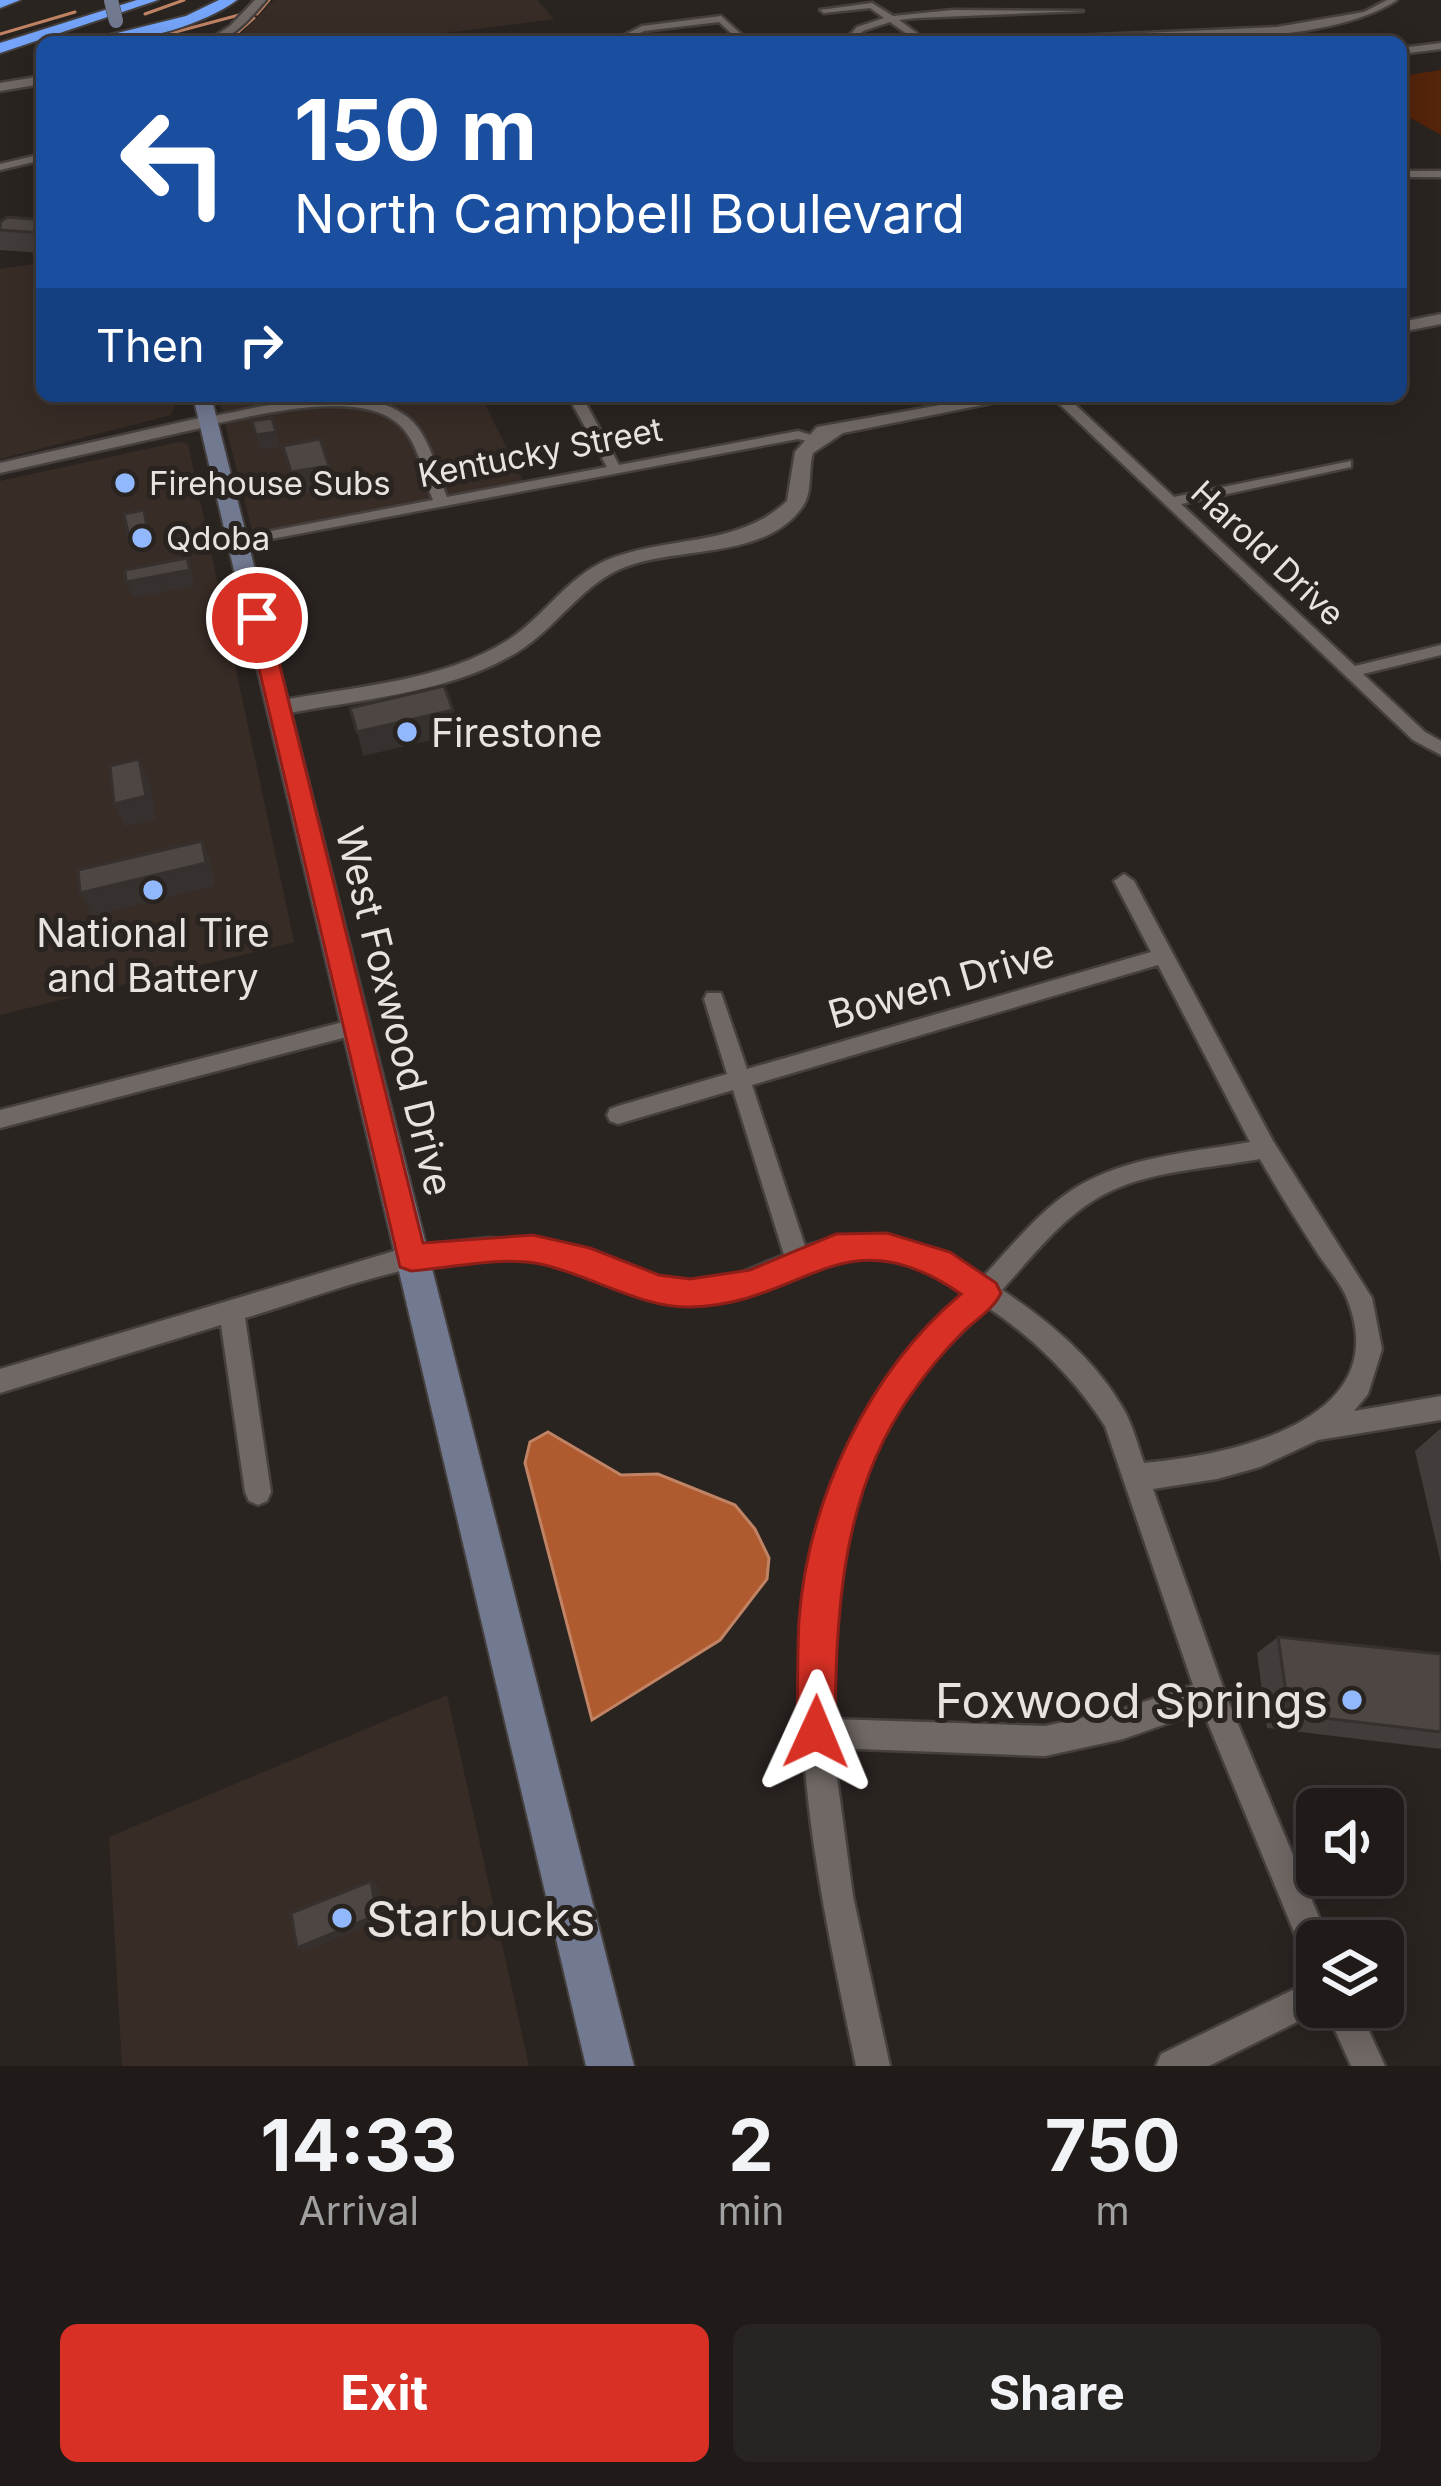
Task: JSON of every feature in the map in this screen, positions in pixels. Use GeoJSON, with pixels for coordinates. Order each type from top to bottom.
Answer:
{"type":"FeatureCollection","features":[{"type":"Feature","properties":{"kind":"highway"},"geometry":{"type":"LineString","coordinates":[[0,4],[13,0]]}},
{"type":"Feature","properties":{"kind":"highway"},"geometry":{"type":"LineString","coordinates":[[0,38],[125,0]]}},
{"type":"Feature","properties":{"kind":"highway"},"geometry":{"type":"LineString","coordinates":[[38,36],[152,0]]}},
{"type":"Feature","properties":{"kind":"highway"},"geometry":{"type":"LineString","coordinates":[[120,35],[207,14],[230,0]]}},
{"type":"Feature","properties":{"kind":"highway"},"geometry":{"type":"LineString","coordinates":[[0,48],[36,37]]}},
{"type":"Feature","properties":{"kind":"highway"},"geometry":{"type":"LineString","coordinates":[[0,62],[36,53]]}},
{"type":"Feature","properties":{"kind":"main road"},"geometry":{"type":"LineString","coordinates":[[111,0],[120,35]]}},
{"type":"Feature","properties":{"kind":"main road","name":"West Foxwood Drive"},"geometry":{"type":"LineString","coordinates":[[205,408],[610,2066]]}},
{"type":"Feature","properties":{"kind":"street"},"geometry":{"type":"LineString","coordinates":[[221,36],[261,0]]}},
{"type":"Feature","properties":{"kind":"street"},"geometry":{"type":"LineString","coordinates":[[971,0],[979,11]]}},
{"type":"Feature","properties":{"kind":"street"},"geometry":{"type":"LineString","coordinates":[[1066,0],[1097,36]]}},
{"type":"Feature","properties":{"kind":"street"},"geometry":{"type":"LineString","coordinates":[[1172,36],[1357,17],[1393,0]]}},
{"type":"Feature","properties":{"kind":"street"},"geometry":{"type":"LineString","coordinates":[[824,10],[872,5],[914,35]]}},
{"type":"Feature","properties":{"kind":"street"},"geometry":{"type":"LineString","coordinates":[[851,36],[856,28],[892,20],[979,11],[1037,15],[1078,11]]}},
{"type":"Feature","properties":{"kind":"street"},"geometry":{"type":"LineString","coordinates":[[627,36],[642,29],[721,20],[739,36]]}},
{"type":"Feature","properties":{"kind":"street"},"geometry":{"type":"LineString","coordinates":[[1407,50],[1441,46]]}},
{"type":"Feature","properties":{"kind":"street"},"geometry":{"type":"LineString","coordinates":[[0,87],[36,81]]}},
{"type":"Feature","properties":{"kind":"street"},"geometry":{"type":"LineString","coordinates":[[0,166],[36,158]]}},
{"type":"Feature","properties":{"kind":"street"},"geometry":{"type":"LineString","coordinates":[[1407,174],[1441,174]]}},
{"type":"Feature","properties":{"kind":"street"},"geometry":{"type":"LineString","coordinates":[[1407,326],[1441,320]]}},
{"type":"Feature","properties":{"kind":"street"},"geometry":{"type":"LineString","coordinates":[[578,402],[614,469]]}},
{"type":"Feature","properties":{"kind":"street"},"geometry":{"type":"LineString","coordinates":[[279,708],[469,667],[517,643],[605,568],[775,523],[796,502],[801,439],[985,402]]}},
{"type":"Feature","properties":{"kind":"street","name":"Harold Drive"},"geometry":{"type":"LineString","coordinates":[[1064,402],[1419,736],[1441,749]]}},
{"type":"Feature","properties":{"kind":"street"},"geometry":{"type":"LineString","coordinates":[[0,468],[205,408],[332,403],[388,412],[412,431],[441,501]]}},
{"type":"Feature","properties":{"kind":"street","name":"Kentucky Street"},"geometry":{"type":"LineString","coordinates":[[239,542],[614,469],[801,439]]}},
{"type":"Feature","properties":{"kind":"street"},"geometry":{"type":"LineString","coordinates":[[1170,502],[1346,464]]}},
{"type":"Feature","properties":{"kind":"street"},"geometry":{"type":"LineString","coordinates":[[1352,673],[1441,650]]}},
{"type":"Feature","properties":{"kind":"street"},"geometry":{"type":"LineString","coordinates":[[1124,881],[1266,1148],[1362,1305],[1369,1354],[1351,1398],[1309,1431]]}},
{"type":"Feature","properties":{"kind":"street","name":"Bowen Drive"},"geometry":{"type":"LineString","coordinates":[[618,1115],[1164,956]]}},
{"type":"Feature","properties":{"kind":"street"},"geometry":{"type":"LineString","coordinates":[[714,1000],[798,1260]]}},
{"type":"Feature","properties":{"kind":"street"},"geometry":{"type":"LineString","coordinates":[[0,1118],[356,1027]]}},
{"type":"Feature","properties":{"kind":"street"},"geometry":{"type":"LineString","coordinates":[[873,2066],[845,1936],[816,1732],[818,1618],[824,1573],[850,1476],[896,1387],[1037,1233],[1107,1181],[1266,1148]]}},
{"type":"Feature","properties":{"kind":"street"},"geometry":{"type":"LineString","coordinates":[[0,1381],[411,1258],[533,1249],[590,1262],[659,1289],[690,1293],[752,1284],[798,1260],[836,1248],[887,1246],[939,1262],[1045,1332],[1070,1355],[1116,1420],[1211,1694],[1305,1920]]}},
{"type":"Feature","properties":{"kind":"street"},"geometry":{"type":"LineString","coordinates":[[232,1313],[258,1492]]}},
{"type":"Feature","properties":{"kind":"street"},"geometry":{"type":"LineString","coordinates":[[1351,1398],[1392,1415]]}},
{"type":"Feature","properties":{"kind":"street"},"geometry":{"type":"LineString","coordinates":[[1138,1477],[1226,1466],[1309,1431],[1441,1408]]}},
{"type":"Feature","properties":{"kind":"street"},"geometry":{"type":"LineString","coordinates":[[816,1732],[1045,1742],[1123,1724],[1211,1694]]}},
{"type":"Feature","properties":{"kind":"street"},"geometry":{"type":"LineString","coordinates":[[1172,2066],[1296,2004]]}},
{"type":"Feature","properties":{"kind":"street"},"geometry":{"type":"LineString","coordinates":[[1349,2028],[1364,2065]]}},
{"type":"Feature","properties":{"kind":"shaded area"},"geometry":{"type":"Polygon","coordinates":[[[274,0],[537,0],[554,19],[422,36],[239,36],[274,0]]]}},
{"type":"Feature","properties":{"kind":"shaded area"},"geometry":{"type":"Polygon","coordinates":[[[1441,70],[1441,135],[1407,116],[1407,75],[1441,70]]]}},
{"type":"Feature","properties":{"kind":"shaded area"},"geometry":{"type":"Polygon","coordinates":[[[36,264],[36,402],[174,402],[171,415],[0,459],[0,269],[36,264]]]}},
{"type":"Feature","properties":{"kind":"shaded area"},"geometry":{"type":"Polygon","coordinates":[[[220,402],[484,402],[523,481],[253,534],[220,402]]]}},
{"type":"Feature","properties":{"kind":"shaded area"},"geometry":{"type":"Polygon","coordinates":[[[179,442],[188,444],[294,942],[0,1015],[0,481],[179,442]]]}},
{"type":"Feature","properties":{"kind":"shaded area"},"geometry":{"type":"Polygon","coordinates":[[[548,1432],[621,1475],[658,1474],[735,1505],[755,1529],[769,1558],[767,1579],[720,1640],[592,1720],[525,1463],[530,1442],[548,1432]]]}},
{"type":"Feature","properties":{"kind":"shaded area"},"geometry":{"type":"Polygon","coordinates":[[[447,1695],[529,2066],[122,2066],[109,1837],[447,1695]]]}},
{"type":"Feature","properties":{"kind":"building"},"geometry":{"type":"Polygon","coordinates":[[[7,217],[36,219],[36,233],[0,230],[0,222],[7,217]]]}},
{"type":"Feature","properties":{"kind":"building"},"geometry":{"type":"Polygon","coordinates":[[[272,418],[276,432],[256,435],[252,421],[272,418]]]}},
{"type":"Feature","properties":{"kind":"building"},"geometry":{"type":"Polygon","coordinates":[[[320,439],[329,466],[291,472],[283,446],[320,439]]]}},
{"type":"Feature","properties":{"kind":"building"},"geometry":{"type":"Polygon","coordinates":[[[144,510],[148,533],[129,537],[124,514],[144,510]]]}},
{"type":"Feature","properties":{"kind":"building"},"geometry":{"type":"Polygon","coordinates":[[[187,558],[190,570],[126,582],[125,570],[187,558]]]}},
{"type":"Feature","properties":{"kind":"building"},"geometry":{"type":"Polygon","coordinates":[[[444,686],[453,710],[357,732],[350,708],[444,686]]]}},
{"type":"Feature","properties":{"kind":"building"},"geometry":{"type":"Polygon","coordinates":[[[139,759],[146,796],[114,804],[110,766],[139,759]]]}},
{"type":"Feature","properties":{"kind":"building"},"geometry":{"type":"Polygon","coordinates":[[[202,841],[206,863],[80,893],[78,870],[202,841]]]}},
{"type":"Feature","properties":{"kind":"building","name":"Foxwood Springs"},"geometry":{"type":"Polygon","coordinates":[[[1278,1637],[1441,1654],[1441,1732],[1289,1714],[1278,1637]]]}},
{"type":"Feature","properties":{"kind":"building","name":"Starbucks"},"geometry":{"type":"Polygon","coordinates":[[[371,1881],[377,1915],[297,1948],[291,1913],[371,1881]]]}},
{"type":"Feature","properties":{"kind":"waterway"},"geometry":{"type":"LineString","coordinates":[[145,14],[184,0]]}},
{"type":"Feature","properties":{"kind":"waterway"},"geometry":{"type":"LineString","coordinates":[[257,14],[269,0]]}},
{"type":"Feature","properties":{"kind":"waterway"},"geometry":{"type":"LineString","coordinates":[[0,34],[75,12]]}},
{"type":"Feature","properties":{"kind":"waterway"},"geometry":{"type":"LineString","coordinates":[[160,36],[239,15]]}},
{"type":"Feature","properties":{"kind":"waterway"},"geometry":{"type":"LineString","coordinates":[[234,36],[254,18]]}},
{"type":"Feature","properties":{"kind":"place","name":"Firehouse Subs"},"geometry":{"type":"Point","coordinates":[125,483]}},
{"type":"Feature","properties":{"kind":"place","name":"Qdoba"},"geometry":{"type":"Point","coordinates":[142,538]}},
{"type":"Feature","properties":{"kind":"place","name":"Firestone"},"geometry":{"type":"Point","coordinates":[407,732]}},
{"type":"Feature","properties":{"kind":"place","name":"National Tire and Battery"},"geometry":{"type":"Point","coordinates":[153,890]}},
{"type":"Feature","properties":{"kind":"place","name":"Foxwood Springs"},"geometry":{"type":"Point","coordinates":[1352,1700]}},
{"type":"Feature","properties":{"kind":"place","name":"Starbucks"},"geometry":{"type":"Point","coordinates":[342,1918]}},
{"type":"Feature","properties":{"kind":"route"},"geometry":{"type":"LineString","coordinates":[[257,618],[411,1258],[533,1249],[562,1253],[659,1289],[690,1293],[752,1284],[812,1254],[836,1248],[887,1246],[939,1262],[985,1293],[951,1322],[896,1387],[850,1476],[836,1518],[818,1618],[816,1732]]}}]}
